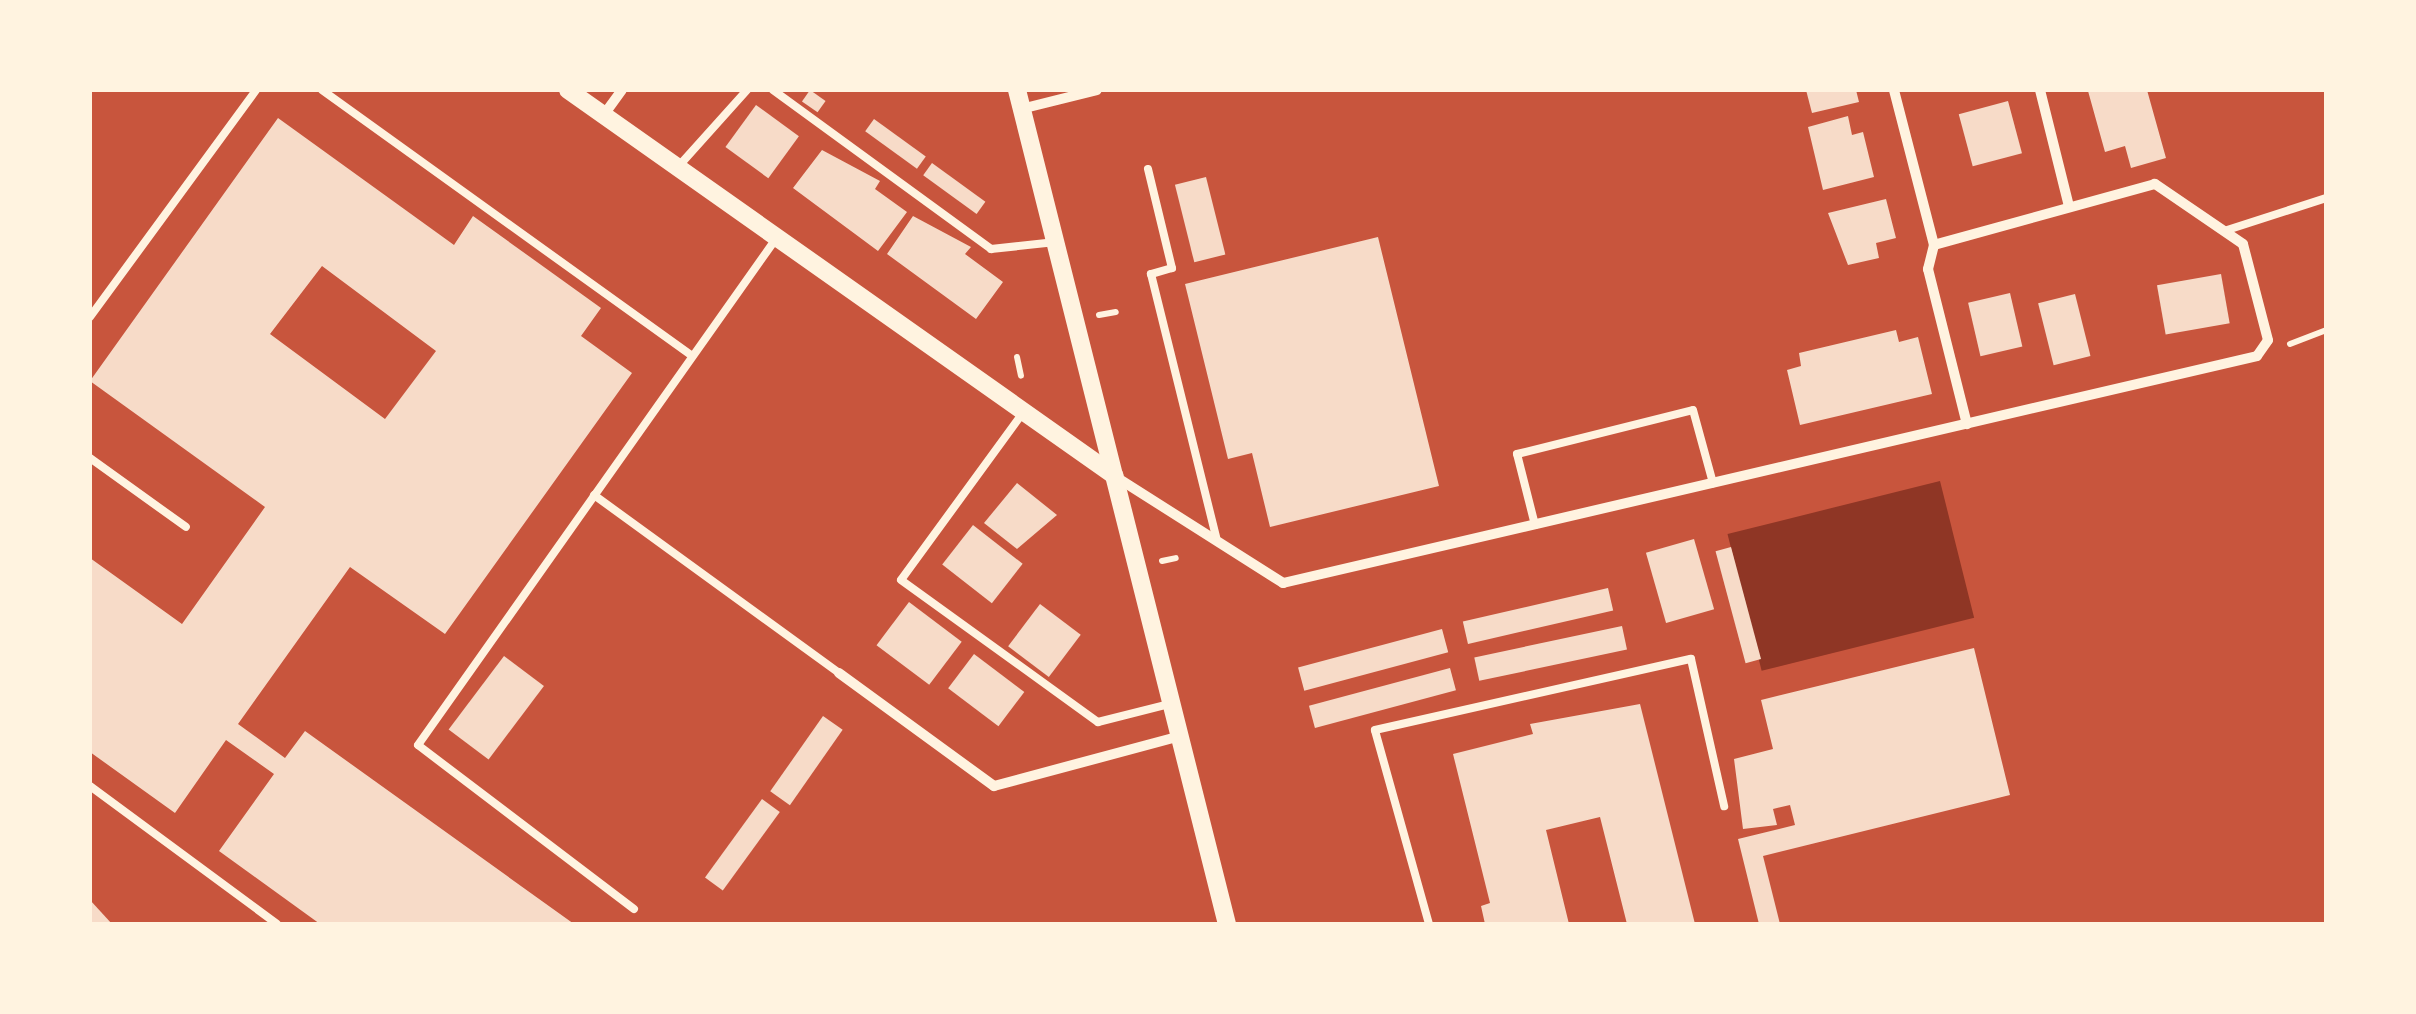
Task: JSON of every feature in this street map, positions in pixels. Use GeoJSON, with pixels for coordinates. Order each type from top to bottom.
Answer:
{"type":"FeatureCollection","features":[{"type":"Feature","properties":{"kind":"street"},"geometry":{"type":"LineString","coordinates":[[568,90],[1022,413],[1284,583],[2256,356],[2268,340],[2243,244],[2155,184],[1934,245]]}},
{"type":"Feature","properties":{"kind":"street"},"geometry":{"type":"LineString","coordinates":[[603,116],[622,90]]}},
{"type":"Feature","properties":{"kind":"street"},"geometry":{"type":"LineString","coordinates":[[1097,90],[1019,99],[1227,924]]}},
{"type":"Feature","properties":{"kind":"street"},"geometry":{"type":"LineString","coordinates":[[1894,90],[1934,245],[1928,270],[1966,424]]}},
{"type":"Feature","properties":{"kind":"street"},"geometry":{"type":"LineString","coordinates":[[2040,90],[2070,206]]}},
{"type":"Feature","properties":{"kind":"street"},"geometry":{"type":"LineString","coordinates":[[839,673],[994,786],[1181,736]]}},
{"type":"Feature","properties":{"kind":"lane"},"geometry":{"type":"LineString","coordinates":[[90,317],[256,90]]}},
{"type":"Feature","properties":{"kind":"lane"},"geometry":{"type":"LineString","coordinates":[[322,90],[692,356]]}},
{"type":"Feature","properties":{"kind":"lane"},"geometry":{"type":"LineString","coordinates":[[677,168],[748,90]]}},
{"type":"Feature","properties":{"kind":"lane"},"geometry":{"type":"LineString","coordinates":[[773,90],[991,249],[1056,242]]}},
{"type":"Feature","properties":{"kind":"lane"},"geometry":{"type":"LineString","coordinates":[[1148,169],[1172,268],[1151,274],[1216,538]]}},
{"type":"Feature","properties":{"kind":"lane"},"geometry":{"type":"LineString","coordinates":[[2224,231],[2326,198]]}},
{"type":"Feature","properties":{"kind":"lane"},"geometry":{"type":"LineString","coordinates":[[634,910],[418,745],[776,238]]}},
{"type":"Feature","properties":{"kind":"lane"},"geometry":{"type":"LineString","coordinates":[[1536,525],[1518,454],[1694,410],[1712,483]]}},
{"type":"Feature","properties":{"kind":"lane"},"geometry":{"type":"LineString","coordinates":[[1022,413],[901,580],[1098,722],[1173,702]]}},
{"type":"Feature","properties":{"kind":"lane"},"geometry":{"type":"LineString","coordinates":[[90,458],[186,527]]}},
{"type":"Feature","properties":{"kind":"lane"},"geometry":{"type":"LineString","coordinates":[[594,494],[839,673]]}},
{"type":"Feature","properties":{"kind":"lane"},"geometry":{"type":"LineString","coordinates":[[1428,924],[1376,730],[1691,659],[1724,806]]}},
{"type":"Feature","properties":{"kind":"lane"},"geometry":{"type":"LineString","coordinates":[[90,786],[276,924]]}},
{"type":"Feature","properties":{"kind":"shaded area"},"geometry":{"type":"Polygon","coordinates":[[[1940,481],[1974,618],[1762,671],[1728,534],[1940,481]]]}},
{"type":"Feature","properties":{"kind":"building"},"geometry":{"type":"Polygon","coordinates":[[[810,90],[826,101],[818,112],[802,101],[810,90]]]}},
{"type":"Feature","properties":{"kind":"building"},"geometry":{"type":"Polygon","coordinates":[[[1806,90],[1856,90],[1859,102],[1812,113],[1806,90]]]}},
{"type":"Feature","properties":{"kind":"building"},"geometry":{"type":"Polygon","coordinates":[[[2147,90],[2166,158],[2131,168],[2125,146],[2105,152],[2088,91],[2147,90]]]}},
{"type":"Feature","properties":{"kind":"building"},"geometry":{"type":"Polygon","coordinates":[[[2008,101],[2022,153],[1973,166],[1959,114],[2008,101]]]}},
{"type":"Feature","properties":{"kind":"building"},"geometry":{"type":"Polygon","coordinates":[[[756,105],[799,136],[768,178],[725,147],[756,105]]]}},
{"type":"Feature","properties":{"kind":"building"},"geometry":{"type":"Polygon","coordinates":[[[1848,116],[1852,135],[1863,132],[1874,177],[1823,190],[1808,127],[1848,116]]]}},
{"type":"Feature","properties":{"kind":"building"},"geometry":{"type":"Polygon","coordinates":[[[278,118],[454,245],[473,216],[601,308],[581,336],[632,373],[445,634],[350,567],[238,724],[285,758],[305,731],[574,924],[320,924],[219,851],[274,774],[226,740],[175,813],[90,752],[90,558],[182,624],[265,507],[90,381],[278,118]],[[322,266],[270,334],[385,419],[436,351],[322,266]]]}},
{"type":"Feature","properties":{"kind":"building"},"geometry":{"type":"Polygon","coordinates":[[[874,119],[926,157],[917,169],[865,131],[874,119]]]}},
{"type":"Feature","properties":{"kind":"building"},"geometry":{"type":"Polygon","coordinates":[[[822,150],[880,181],[875,189],[907,212],[878,251],[793,188],[822,150]]]}},
{"type":"Feature","properties":{"kind":"building"},"geometry":{"type":"Polygon","coordinates":[[[932,163],[985,202],[977,214],[923,175],[932,163]]]}},
{"type":"Feature","properties":{"kind":"building"},"geometry":{"type":"Polygon","coordinates":[[[1206,177],[1225,255],[1194,262],[1175,185],[1206,177]]]}},
{"type":"Feature","properties":{"kind":"building"},"geometry":{"type":"Polygon","coordinates":[[[1886,199],[1896,238],[1876,243],[1879,258],[1848,265],[1828,213],[1886,199]]]}},
{"type":"Feature","properties":{"kind":"building"},"geometry":{"type":"Polygon","coordinates":[[[913,216],[971,247],[965,254],[1003,282],[976,319],[887,254],[913,216]]]}},
{"type":"Feature","properties":{"kind":"building"},"geometry":{"type":"Polygon","coordinates":[[[1378,237],[1439,486],[1270,527],[1252,453],[1228,459],[1185,284],[1378,237]]]}},
{"type":"Feature","properties":{"kind":"building"},"geometry":{"type":"Polygon","coordinates":[[[2221,274],[2230,323],[2166,335],[2157,285],[2221,274]]]}},
{"type":"Feature","properties":{"kind":"building"},"geometry":{"type":"Polygon","coordinates":[[[2010,293],[2022,347],[1980,356],[1968,303],[2010,293]]]}},
{"type":"Feature","properties":{"kind":"building"},"geometry":{"type":"Polygon","coordinates":[[[2075,294],[2090,356],[2054,365],[2038,303],[2075,294]]]}},
{"type":"Feature","properties":{"kind":"building"},"geometry":{"type":"Polygon","coordinates":[[[1896,330],[1899,342],[1918,337],[1932,394],[1800,425],[1787,370],[1801,366],[1799,353],[1896,330]]]}},
{"type":"Feature","properties":{"kind":"building"},"geometry":{"type":"Polygon","coordinates":[[[1017,483],[1057,515],[1017,549],[984,523],[1017,483]]]}},
{"type":"Feature","properties":{"kind":"building"},"geometry":{"type":"Polygon","coordinates":[[[973,525],[1023,564],[992,603],[942,564],[973,525]]]}},
{"type":"Feature","properties":{"kind":"building"},"geometry":{"type":"Polygon","coordinates":[[[1694,539],[1714,609],[1666,623],[1646,553],[1694,539]]]}},
{"type":"Feature","properties":{"kind":"building"},"geometry":{"type":"Polygon","coordinates":[[[1731,547],[1761,659],[1746,663],[1716,551],[1731,547]]]}},
{"type":"Feature","properties":{"kind":"building"},"geometry":{"type":"Polygon","coordinates":[[[1608,588],[1613,610],[1468,644],[1463,622],[1608,588]]]}},
{"type":"Feature","properties":{"kind":"building"},"geometry":{"type":"Polygon","coordinates":[[[909,602],[962,642],[929,685],[877,645],[909,602]]]}},
{"type":"Feature","properties":{"kind":"building"},"geometry":{"type":"Polygon","coordinates":[[[1040,604],[1081,635],[1049,677],[1008,646],[1040,604]]]}},
{"type":"Feature","properties":{"kind":"building"},"geometry":{"type":"Polygon","coordinates":[[[1622,626],[1627,649],[1479,681],[1474,657],[1622,626]]]}},
{"type":"Feature","properties":{"kind":"building"},"geometry":{"type":"Polygon","coordinates":[[[1442,629],[1448,652],[1304,691],[1298,668],[1442,629]]]}},
{"type":"Feature","properties":{"kind":"building"},"geometry":{"type":"Polygon","coordinates":[[[1974,648],[2010,795],[1763,856],[1780,924],[1759,924],[1738,839],[1795,825],[1790,805],[1773,809],[1777,825],[1743,829],[1734,759],[1773,749],[1761,700],[1974,648]]]}},
{"type":"Feature","properties":{"kind":"building"},"geometry":{"type":"Polygon","coordinates":[[[974,654],[1024,692],[998,726],[948,688],[974,654]]]}},
{"type":"Feature","properties":{"kind":"building"},"geometry":{"type":"Polygon","coordinates":[[[504,656],[544,686],[489,760],[449,729],[504,656]]]}},
{"type":"Feature","properties":{"kind":"building"},"geometry":{"type":"Polygon","coordinates":[[[1450,668],[1456,690],[1315,728],[1309,706],[1450,668]]]}},
{"type":"Feature","properties":{"kind":"building"},"geometry":{"type":"Polygon","coordinates":[[[1640,704],[1695,924],[1627,924],[1600,817],[1546,830],[1569,924],[1485,924],[1481,906],[1490,903],[1453,754],[1533,734],[1530,724],[1640,704]]]}},
{"type":"Feature","properties":{"kind":"building"},"geometry":{"type":"Polygon","coordinates":[[[823,716],[843,730],[790,805],[770,791],[823,716]]]}},
{"type":"Feature","properties":{"kind":"building"},"geometry":{"type":"Polygon","coordinates":[[[762,799],[780,812],[723,890],[705,877],[762,799]]]}},
{"type":"Feature","properties":{"kind":"building"},"geometry":{"type":"Polygon","coordinates":[[[90,900],[112,924],[90,924],[90,900]]]}}]}
